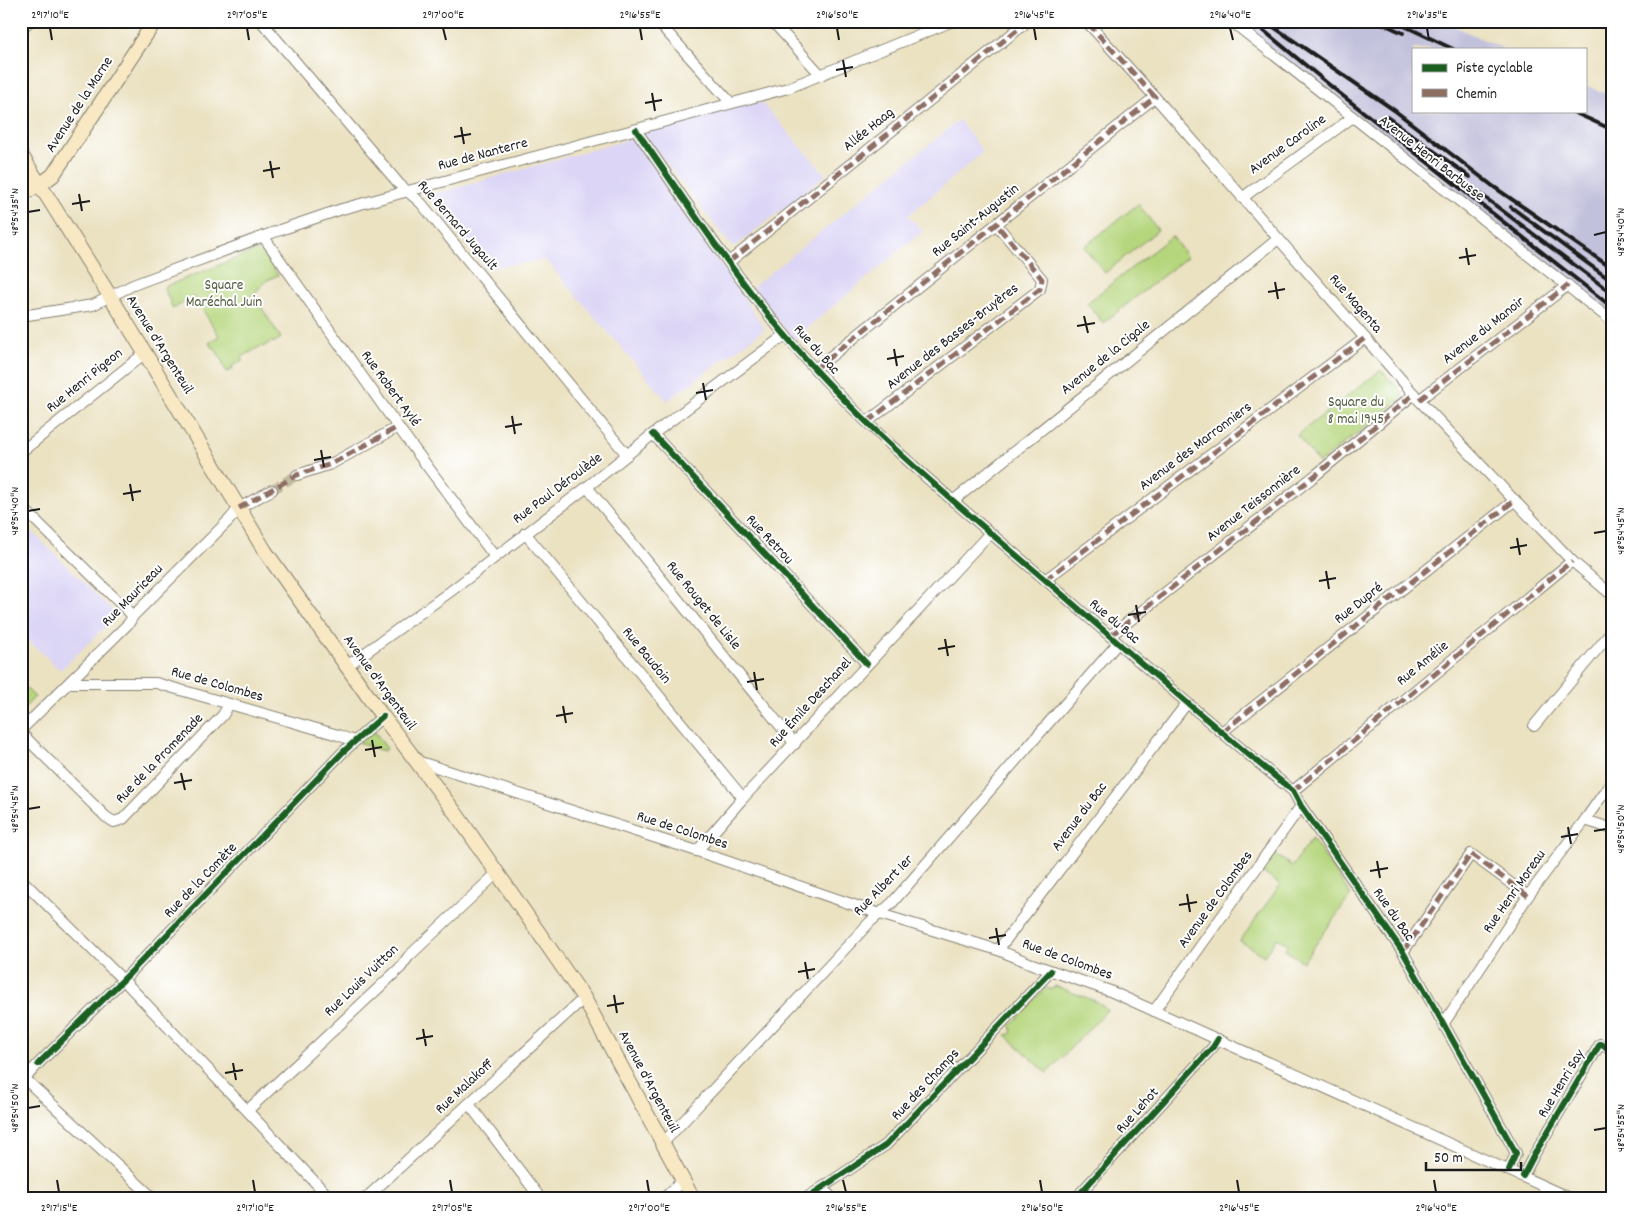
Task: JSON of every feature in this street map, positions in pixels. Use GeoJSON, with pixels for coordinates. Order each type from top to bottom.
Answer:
{"type":"FeatureCollection","features":[{"type":"Feature","properties":{"kind":"main road","name":"Avenue de la Marne"},"geometry":{"type":"LineString","coordinates":[[21,194],[53,175],[155,21]]}},
{"type":"Feature","properties":{"kind":"main road","name":"Avenue d'Argenteuil"},"geometry":{"type":"LineString","coordinates":[[21,155],[145,352],[265,551],[497,873],[584,998],[693,1199]]}},
{"type":"Feature","properties":{"kind":"street"},"geometry":{"type":"LineString","coordinates":[[21,29],[30,21]]}},
{"type":"Feature","properties":{"kind":"street","name":"Rue Bernard Jugault"},"geometry":{"type":"LineString","coordinates":[[261,21],[399,184],[421,203],[626,455]]}},
{"type":"Feature","properties":{"kind":"street"},"geometry":{"type":"LineString","coordinates":[[657,21],[731,103]]}},
{"type":"Feature","properties":{"kind":"street"},"geometry":{"type":"LineString","coordinates":[[772,21],[821,75]]}},
{"type":"Feature","properties":{"kind":"street","name":"Rue de Nanterre"},"geometry":{"type":"LineString","coordinates":[[21,316],[93,305],[126,288],[314,218],[788,88],[953,21]]}},
{"type":"Feature","properties":{"kind":"street","name":"Allée Haag"},"geometry":{"type":"LineString","coordinates":[[729,262],[1028,21]]}},
{"type":"Feature","properties":{"kind":"street","name":"Rue Magenta"},"geometry":{"type":"LineString","coordinates":[[1086,21],[1417,397],[1572,561],[1613,596]]}},
{"type":"Feature","properties":{"kind":"street","name":"Avenue Henri Barbusse"},"geometry":{"type":"LineString","coordinates":[[1231,21],[1613,322]]}},
{"type":"Feature","properties":{"kind":"street"},"geometry":{"type":"LineString","coordinates":[[1602,21],[1613,26]]}},
{"type":"Feature","properties":{"kind":"street","name":"Rue Saint-Augustin"},"geometry":{"type":"LineString","coordinates":[[816,369],[1154,97]]}},
{"type":"Feature","properties":{"kind":"street","name":"Avenue Caroline"},"geometry":{"type":"LineString","coordinates":[[1242,198],[1353,117]]}},
{"type":"Feature","properties":{"kind":"street","name":"Rue du Bac"},"geometry":{"type":"LineString","coordinates":[[636,130],[729,262],[785,335],[867,422],[953,501],[1187,703],[1293,791],[1403,952],[1516,1153]]}},
{"type":"Feature","properties":{"kind":"street","name":"Avenue des Basses-Bruyères"},"geometry":{"type":"LineString","coordinates":[[867,422],[1040,289],[1042,279],[996,224]]}},
{"type":"Feature","properties":{"kind":"street","name":"Rue Robert Aylé"},"geometry":{"type":"LineString","coordinates":[[263,236],[398,427],[495,557]]}},
{"type":"Feature","properties":{"kind":"street","name":"Avenue de la Cigale"},"geometry":{"type":"LineString","coordinates":[[953,501],[1278,239]]}},
{"type":"Feature","properties":{"kind":"street","name":"Avenue du Manoir"},"geometry":{"type":"LineString","coordinates":[[1417,397],[1568,285]]}},
{"type":"Feature","properties":{"kind":"street","name":"Rue Paul Déroulède"},"geometry":{"type":"LineString","coordinates":[[347,666],[495,557],[653,434],[785,335]]}},
{"type":"Feature","properties":{"kind":"street","name":"Avenue des Marronniers"},"geometry":{"type":"LineString","coordinates":[[1045,580],[1365,338]]}},
{"type":"Feature","properties":{"kind":"street","name":"Rue Henri Pigeon"},"geometry":{"type":"LineString","coordinates":[[21,452],[145,352]]}},
{"type":"Feature","properties":{"kind":"street","name":"Avenue Teissonnière"},"geometry":{"type":"LineString","coordinates":[[1114,639],[1317,474],[1417,397]]}},
{"type":"Feature","properties":{"kind":"street"},"geometry":{"type":"LineString","coordinates":[[297,475],[330,464],[398,427]]}},
{"type":"Feature","properties":{"kind":"street","name":"Rue Retrou"},"geometry":{"type":"LineString","coordinates":[[653,434],[867,664]]}},
{"type":"Feature","properties":{"kind":"street","name":"Rue Rouget de Lisle"},"geometry":{"type":"LineString","coordinates":[[587,487],[795,744]]}},
{"type":"Feature","properties":{"kind":"street","name":"Rue Mauriceau"},"geometry":{"type":"LineString","coordinates":[[21,731],[224,526],[239,508],[272,490]]}},
{"type":"Feature","properties":{"kind":"street","name":"Rue Dupré"},"geometry":{"type":"LineString","coordinates":[[1222,732],[1515,500]]}},
{"type":"Feature","properties":{"kind":"street"},"geometry":{"type":"LineString","coordinates":[[21,506],[133,616]]}},
{"type":"Feature","properties":{"kind":"street","name":"Rue Baudoin"},"geometry":{"type":"LineString","coordinates":[[525,533],[743,798]]}},
{"type":"Feature","properties":{"kind":"street","name":"Rue Émile Deschanel"},"geometry":{"type":"LineString","coordinates":[[697,851],[743,798],[990,533]]}},
{"type":"Feature","properties":{"kind":"street","name":"Rue Amélie"},"geometry":{"type":"LineString","coordinates":[[1293,791],[1572,561]]}},
{"type":"Feature","properties":{"kind":"street"},"geometry":{"type":"LineString","coordinates":[[1534,726],[1613,630]]}},
{"type":"Feature","properties":{"kind":"street","name":"Rue Albert 1er"},"geometry":{"type":"LineString","coordinates":[[663,1142],[870,922],[898,896],[1114,639]]}},
{"type":"Feature","properties":{"kind":"street","name":"Rue de Colombes"},"geometry":{"type":"LineString","coordinates":[[69,683],[156,683],[354,741]]}},
{"type":"Feature","properties":{"kind":"street","name":"Avenue du Bac"},"geometry":{"type":"LineString","coordinates":[[998,950],[1187,703]]}},
{"type":"Feature","properties":{"kind":"street","name":"Rue de la Promenade"},"geometry":{"type":"LineString","coordinates":[[21,731],[106,817],[114,822],[123,819],[223,715],[229,704]]}},
{"type":"Feature","properties":{"kind":"street","name":"Rue de la Comète"},"geometry":{"type":"LineString","coordinates":[[23,1080],[123,980],[354,741],[383,716]]}},
{"type":"Feature","properties":{"kind":"street","name":"Rue de Colombes"},"geometry":{"type":"LineString","coordinates":[[417,761],[697,851],[880,914],[998,950],[1051,971],[1110,991],[1572,1199]]}},
{"type":"Feature","properties":{"kind":"street","name":"Rue Henri Moreau"},"geometry":{"type":"LineString","coordinates":[[1444,1023],[1528,896],[1613,780]]}},
{"type":"Feature","properties":{"kind":"street","name":"Avenue de Colombes"},"geometry":{"type":"LineString","coordinates":[[1154,1011],[1302,806]]}},
{"type":"Feature","properties":{"kind":"street"},"geometry":{"type":"LineString","coordinates":[[1585,820],[1613,829]]}},
{"type":"Feature","properties":{"kind":"street"},"geometry":{"type":"LineString","coordinates":[[1403,952],[1471,854],[1528,896]]}},
{"type":"Feature","properties":{"kind":"street","name":"Rue Louis Vuitton"},"geometry":{"type":"LineString","coordinates":[[248,1110],[401,967],[408,957],[497,873]]}},
{"type":"Feature","properties":{"kind":"street"},"geometry":{"type":"LineString","coordinates":[[21,879],[123,980],[331,1199]]}},
{"type":"Feature","properties":{"kind":"street","name":"Rue des Champs"},"geometry":{"type":"LineString","coordinates":[[804,1199],[886,1145],[1051,971]]}},
{"type":"Feature","properties":{"kind":"street","name":"Rue Malakoff"},"geometry":{"type":"LineString","coordinates":[[366,1199],[584,998]]}},
{"type":"Feature","properties":{"kind":"street","name":"Rue Lehot"},"geometry":{"type":"LineString","coordinates":[[1075,1199],[1213,1047],[1218,1039]]}},
{"type":"Feature","properties":{"kind":"street","name":"Rue Henri Say"},"geometry":{"type":"LineString","coordinates":[[1523,1176],[1600,1044],[1613,1051]]}},
{"type":"Feature","properties":{"kind":"street"},"geometry":{"type":"LineString","coordinates":[[21,1062],[23,1080],[154,1199]]}},
{"type":"Feature","properties":{"kind":"street"},"geometry":{"type":"LineString","coordinates":[[469,1104],[541,1199]]}},
{"type":"Feature","properties":{"kind":"street"},"geometry":{"type":"LineString","coordinates":[[1509,1170],[1516,1153],[1522,1157],[1534,1155]]}},
{"type":"Feature","properties":{"kind":"street"},"geometry":{"type":"LineString","coordinates":[[663,1199],[683,1180]]}},
{"type":"Feature","properties":{"kind":"street"},"geometry":{"type":"LineString","coordinates":[[822,1188],[833,1199]]}},
{"type":"Feature","properties":{"kind":"shaded area"},"geometry":{"type":"Polygon","coordinates":[[[1236,21],[1443,21],[1502,48],[1412,48],[1412,112],[1586,112],[1586,85],[1613,97],[1613,314],[1236,21]]]}},
{"type":"Feature","properties":{"kind":"shaded area"},"geometry":{"type":"Polygon","coordinates":[[[760,101],[826,175],[733,248],[643,133],[654,128],[760,101]]]}},
{"type":"Feature","properties":{"kind":"shaded area"},"geometry":{"type":"Polygon","coordinates":[[[959,120],[983,152],[908,216],[923,231],[793,340],[753,287],[959,120]]]}},
{"type":"Feature","properties":{"kind":"shaded area"},"geometry":{"type":"Polygon","coordinates":[[[634,138],[765,329],[667,401],[546,260],[485,268],[428,196],[634,138]]]}},
{"type":"Feature","properties":{"kind":"shaded area"},"geometry":{"type":"Polygon","coordinates":[[[21,521],[115,613],[115,617],[62,669],[58,668],[21,634],[21,521]]]}},
{"type":"Feature","properties":{"kind":"green space"},"geometry":{"type":"Polygon","coordinates":[[[1138,204],[1158,230],[1105,273],[1084,247],[1138,204]]]}},
{"type":"Feature","properties":{"kind":"green space"},"geometry":{"type":"Polygon","coordinates":[[[1172,236],[1187,257],[1103,323],[1087,303],[1172,236]]]}},
{"type":"Feature","properties":{"kind":"green space","name":"Square Maréchal Juin"},"geometry":{"type":"Polygon","coordinates":[[[257,250],[262,252],[278,275],[266,281],[251,297],[260,305],[281,338],[263,347],[261,346],[242,357],[243,360],[232,366],[233,369],[227,372],[214,347],[212,348],[209,343],[219,336],[194,296],[173,309],[164,287],[257,250]]]}},
{"type":"Feature","properties":{"kind":"green space","name":"Square du 8 mai 1945"},"geometry":{"type":"Polygon","coordinates":[[[1381,370],[1402,392],[1402,398],[1319,463],[1297,435],[1381,370]]]}},
{"type":"Feature","properties":{"kind":"green space"},"geometry":{"type":"Polygon","coordinates":[[[21,684],[35,697],[21,711],[21,684]]]}},
{"type":"Feature","properties":{"kind":"green space"},"geometry":{"type":"Polygon","coordinates":[[[372,732],[375,732],[387,749],[384,751],[361,744],[360,742],[372,732]]]}},
{"type":"Feature","properties":{"kind":"green space"},"geometry":{"type":"Polygon","coordinates":[[[1312,838],[1351,895],[1303,962],[1285,950],[1288,944],[1277,938],[1264,956],[1240,941],[1280,885],[1258,869],[1270,851],[1292,866],[1312,838]]]}},
{"type":"Feature","properties":{"kind":"green space"},"geometry":{"type":"Polygon","coordinates":[[[1055,986],[1098,1002],[1107,1010],[1047,1073],[1006,1035],[1011,1034],[1012,1028],[1010,1026],[1045,988],[1052,989],[1055,986]]]}},
{"type":"Feature","properties":{"kind":"tunnel"},"geometry":{"type":"LineString","coordinates":[[272,490],[297,475]]}},
{"type":"Feature","properties":{"kind":"railway"},"geometry":{"type":"LineString","coordinates":[[1252,21],[1338,92],[1613,308]]}},
{"type":"Feature","properties":{"kind":"railway"},"geometry":{"type":"LineString","coordinates":[[1265,21],[1394,110],[1494,187],[1613,269]]}},
{"type":"Feature","properties":{"kind":"railway"},"geometry":{"type":"LineString","coordinates":[[1377,21],[1403,33]]}},
{"type":"Feature","properties":{"kind":"railway"},"geometry":{"type":"LineString","coordinates":[[1394,21],[1451,48]]}},
{"type":"Feature","properties":{"kind":"railway"},"geometry":{"type":"LineString","coordinates":[[1573,112],[1613,130]]}},
{"type":"Feature","properties":{"kind":"railway"},"geometry":{"type":"LineString","coordinates":[[1387,117],[1470,177]]}},
{"type":"Feature","properties":{"kind":"railway"},"geometry":{"type":"LineString","coordinates":[[1471,187],[1613,294]]}},
{"type":"Feature","properties":{"kind":"railway"},"geometry":{"type":"LineString","coordinates":[[1511,207],[1613,282]]}},
{"type":"Feature","properties":{"kind":"marked path"},"geometry":{"type":"LineString","coordinates":[[729,262],[1028,21]]}},
{"type":"Feature","properties":{"kind":"marked path"},"geometry":{"type":"LineString","coordinates":[[815,369],[1155,97],[1086,21]]}},
{"type":"Feature","properties":{"kind":"marked path"},"geometry":{"type":"LineString","coordinates":[[867,422],[1040,289],[1042,279],[996,224]]}},
{"type":"Feature","properties":{"kind":"marked path"},"geometry":{"type":"LineString","coordinates":[[1419,400],[1568,285]]}},
{"type":"Feature","properties":{"kind":"marked path"},"geometry":{"type":"LineString","coordinates":[[1045,580],[1365,338]]}},
{"type":"Feature","properties":{"kind":"marked path"},"geometry":{"type":"LineString","coordinates":[[1110,636],[1317,474],[1414,394]]}},
{"type":"Feature","properties":{"kind":"marked path"},"geometry":{"type":"LineString","coordinates":[[239,508],[297,475],[331,464],[398,427]]}},
{"type":"Feature","properties":{"kind":"marked path"},"geometry":{"type":"LineString","coordinates":[[1222,732],[1515,500]]}},
{"type":"Feature","properties":{"kind":"marked path"},"geometry":{"type":"LineString","coordinates":[[1293,791],[1572,561]]}},
{"type":"Feature","properties":{"kind":"marked path"},"geometry":{"type":"LineString","coordinates":[[1403,952],[1471,854],[1528,896]]}},
{"type":"Feature","properties":{"kind":"cycle path"},"geometry":{"type":"LineString","coordinates":[[636,130],[708,234],[765,311],[846,402],[946,495],[1200,714],[1293,791],[1301,806],[1403,952],[1516,1153],[1509,1170]]}},
{"type":"Feature","properties":{"kind":"cycle path"},"geometry":{"type":"LineString","coordinates":[[653,434],[867,664]]}},
{"type":"Feature","properties":{"kind":"cycle path"},"geometry":{"type":"LineString","coordinates":[[38,1064],[130,973],[343,752],[383,716]]}},
{"type":"Feature","properties":{"kind":"cycle path"},"geometry":{"type":"LineString","coordinates":[[805,1199],[886,1145],[1051,971]]}},
{"type":"Feature","properties":{"kind":"cycle path"},"geometry":{"type":"LineString","coordinates":[[1075,1199],[1213,1047],[1218,1039]]}},
{"type":"Feature","properties":{"kind":"cycle path"},"geometry":{"type":"LineString","coordinates":[[1523,1176],[1600,1044],[1613,1051]]}}]}
